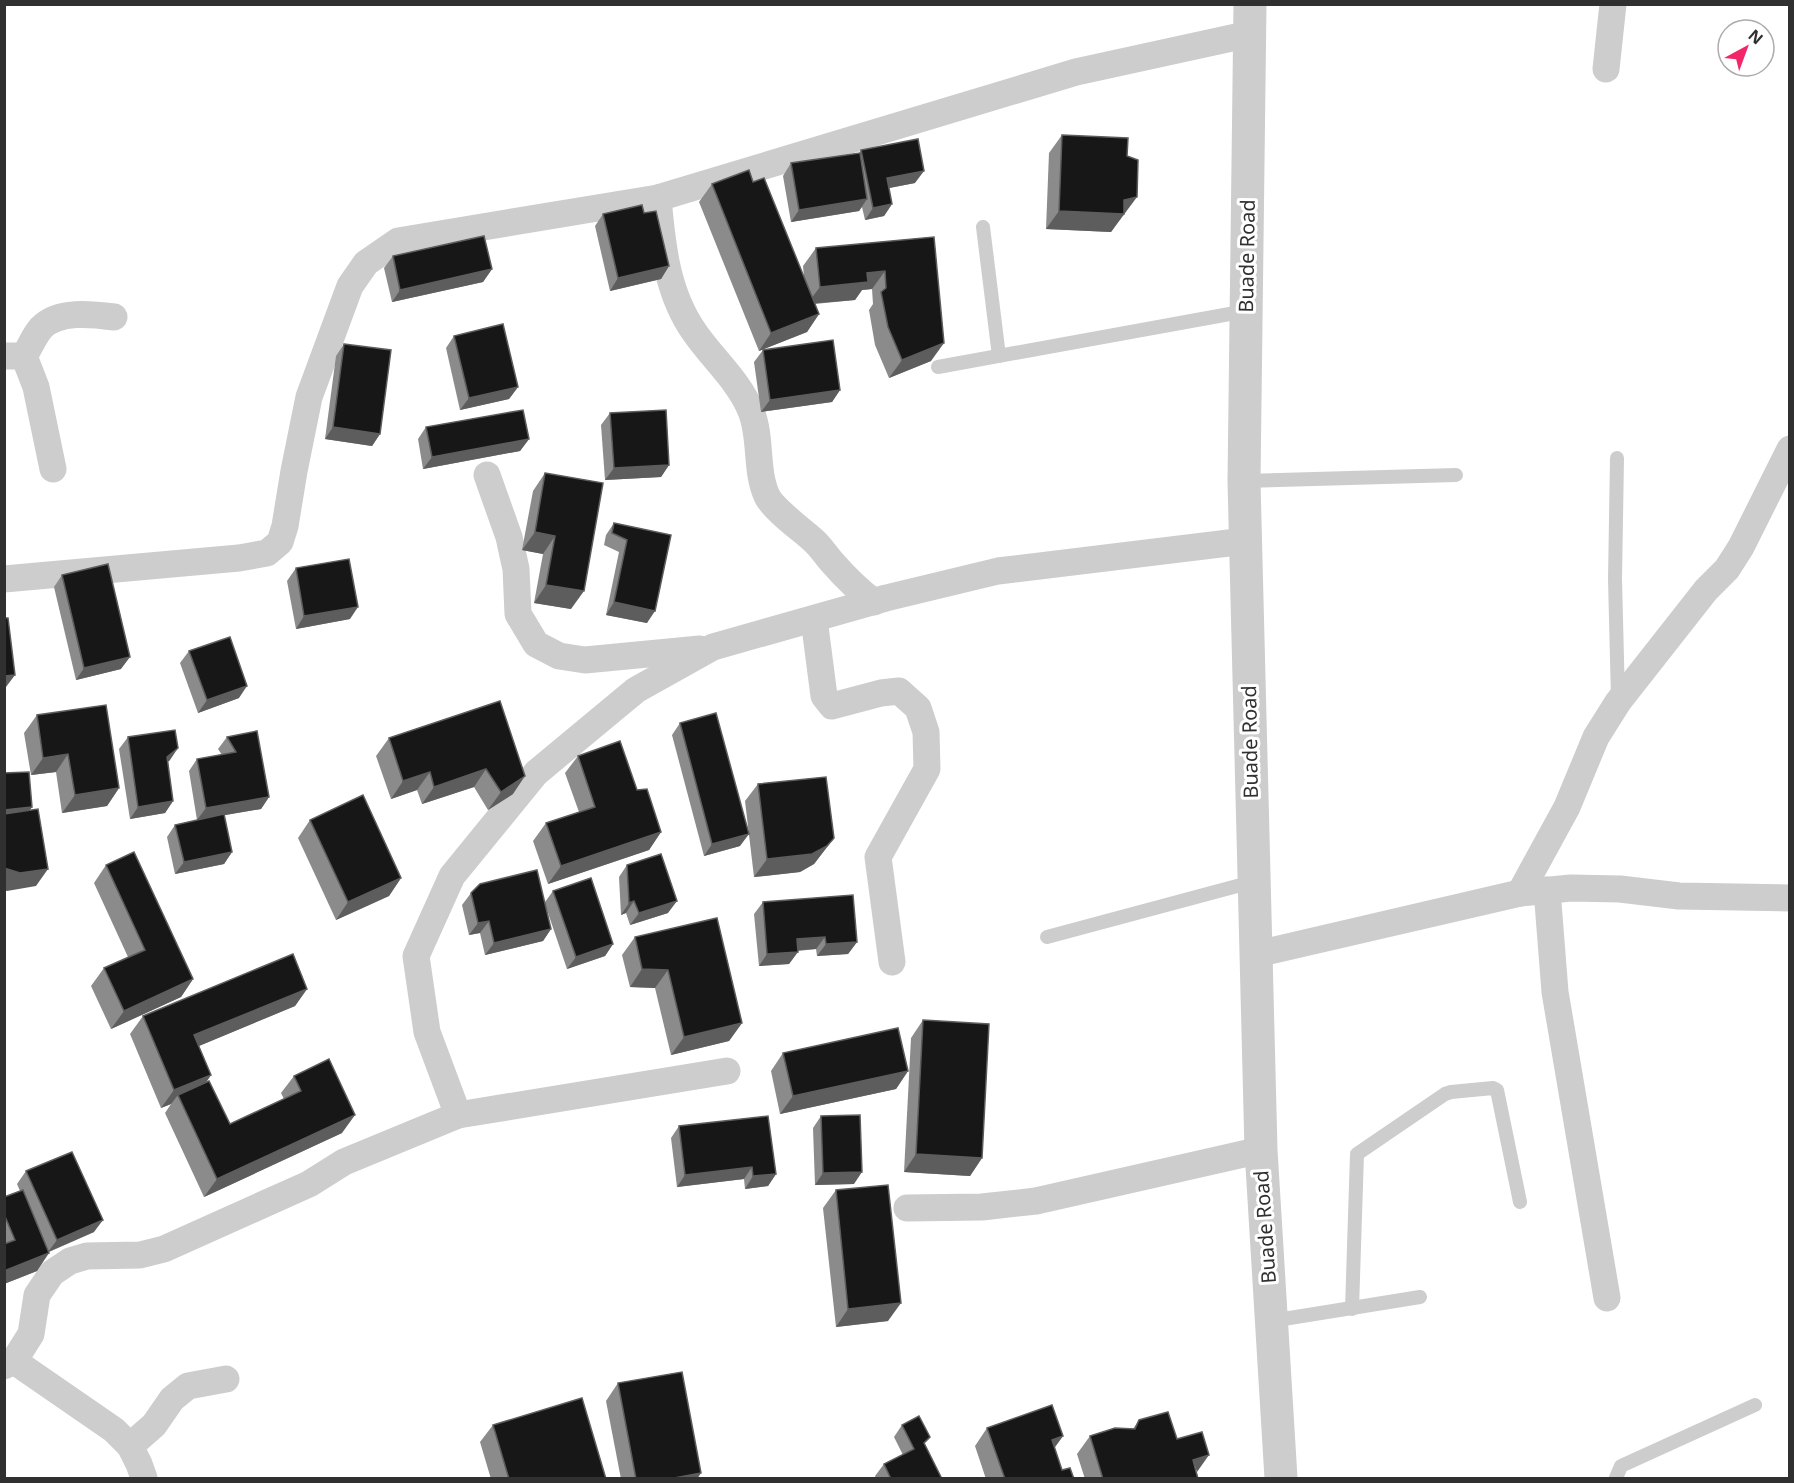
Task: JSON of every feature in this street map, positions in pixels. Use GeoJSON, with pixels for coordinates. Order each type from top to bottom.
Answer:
{"type":"FeatureCollection","features":[{"type":"Feature","properties":{"kind":"street"},"geometry":{"type":"LineString","coordinates":[[1606,69],[1613,4]]}},
{"type":"Feature","properties":{"kind":"street"},"geometry":{"type":"LineString","coordinates":[[4,579],[239,558],[267,553],[280,542],[309,397],[350,286],[366,263],[398,241],[658,198],[1250,19]]}},
{"type":"Feature","properties":{"kind":"street","name":"Buade Road"},"geometry":{"type":"LineString","coordinates":[[1250,19],[1244,481],[1252,882],[1257,954],[1261,1150],[1281,1479]]}},
{"type":"Feature","properties":{"kind":"street"},"geometry":{"type":"LineString","coordinates":[[658,198],[662,245],[672,289],[694,332],[730,376],[751,411],[762,480],[768,499],[815,542],[830,561],[874,602]]}},
{"type":"Feature","properties":{"kind":"street"},"geometry":{"type":"LineString","coordinates":[[53,469],[36,387],[14,356],[47,322],[77,314],[114,317]]}},
{"type":"Feature","properties":{"kind":"street"},"geometry":{"type":"LineString","coordinates":[[1520,892],[1567,807],[1596,737],[1618,702],[1706,590],[1727,569],[1741,547],[1790,449]]}},
{"type":"Feature","properties":{"kind":"street"},"geometry":{"type":"LineString","coordinates":[[487,475],[509,537],[516,568],[518,614],[536,644],[559,656],[585,660],[713,647],[874,602],[998,571],[1245,542]]}},
{"type":"Feature","properties":{"kind":"street"},"geometry":{"type":"LineString","coordinates":[[814,619],[824,696],[832,706],[881,693],[899,691],[918,708],[926,732],[927,769],[878,857],[892,962]]}},
{"type":"Feature","properties":{"kind":"street"},"geometry":{"type":"LineString","coordinates":[[458,1115],[427,1032],[416,956],[452,876],[536,773],[636,690],[713,647]]}},
{"type":"Feature","properties":{"kind":"street"},"geometry":{"type":"LineString","coordinates":[[1257,954],[1520,892],[1600,889],[1679,896],[1790,898]]}},
{"type":"Feature","properties":{"kind":"street"},"geometry":{"type":"LineString","coordinates":[[1547,890],[1555,992],[1607,1298]]}},
{"type":"Feature","properties":{"kind":"street"},"geometry":{"type":"LineString","coordinates":[[144,1479],[140,1464],[130,1446],[96,1416],[9,1363],[31,1334],[37,1295],[52,1273],[70,1261],[87,1256],[140,1255],[164,1249],[309,1184],[344,1162],[458,1115],[727,1071]]}},
{"type":"Feature","properties":{"kind":"street"},"geometry":{"type":"LineString","coordinates":[[907,1208],[982,1207],[1036,1201],[1261,1150]]}},
{"type":"Feature","properties":{"kind":"street"},"geometry":{"type":"LineString","coordinates":[[130,1446],[154,1425],[172,1399],[188,1386],[226,1379]]}},
{"type":"Feature","properties":{"kind":"lane"},"geometry":{"type":"LineString","coordinates":[[983,227],[999,356]]}},
{"type":"Feature","properties":{"kind":"lane"},"geometry":{"type":"LineString","coordinates":[[938,367],[1247,310]]}},
{"type":"Feature","properties":{"kind":"lane"},"geometry":{"type":"LineString","coordinates":[[1617,458],[1615,579],[1618,702]]}},
{"type":"Feature","properties":{"kind":"lane"},"geometry":{"type":"LineString","coordinates":[[1244,481],[1456,475]]}},
{"type":"Feature","properties":{"kind":"lane"},"geometry":{"type":"LineString","coordinates":[[1047,938],[1252,882]]}},
{"type":"Feature","properties":{"kind":"lane"},"geometry":{"type":"LineString","coordinates":[[1352,1309],[1358,1154],[1445,1094],[1493,1088],[1497,1090],[1520,1202]]}},
{"type":"Feature","properties":{"kind":"lane"},"geometry":{"type":"LineString","coordinates":[[1271,1321],[1420,1297]]}},
{"type":"Feature","properties":{"kind":"lane"},"geometry":{"type":"LineString","coordinates":[[1616,1479],[1621,1466],[1755,1405]]}},
{"type":"Feature","properties":{"kind":"building"},"geometry":{"type":"Polygon","coordinates":[[[1062,135],[1128,138],[1127,156],[1138,160],[1137,197],[1124,200],[1124,214],[1059,211],[1062,135]]]}},
{"type":"Feature","properties":{"kind":"building"},"geometry":{"type":"Polygon","coordinates":[[[918,139],[924,171],[887,178],[892,204],[873,208],[861,150],[918,139]]]}},
{"type":"Feature","properties":{"kind":"building"},"geometry":{"type":"Polygon","coordinates":[[[860,153],[867,199],[799,210],[791,163],[860,153]]]}},
{"type":"Feature","properties":{"kind":"building"},"geometry":{"type":"Polygon","coordinates":[[[749,170],[753,182],[764,178],[819,314],[771,333],[712,184],[749,170]]]}},
{"type":"Feature","properties":{"kind":"building"},"geometry":{"type":"Polygon","coordinates":[[[642,205],[644,213],[656,211],[669,266],[618,278],[603,214],[642,205]]]}},
{"type":"Feature","properties":{"kind":"building"},"geometry":{"type":"Polygon","coordinates":[[[484,236],[492,269],[400,290],[393,256],[484,236]]]}},
{"type":"Feature","properties":{"kind":"building"},"geometry":{"type":"Polygon","coordinates":[[[934,237],[944,343],[902,360],[888,327],[881,292],[886,288],[885,271],[867,273],[868,282],[820,287],[816,248],[934,237]]]}},
{"type":"Feature","properties":{"kind":"building"},"geometry":{"type":"Polygon","coordinates":[[[503,324],[518,387],[469,398],[454,336],[503,324]]]}},
{"type":"Feature","properties":{"kind":"building"},"geometry":{"type":"Polygon","coordinates":[[[833,340],[840,390],[770,400],[763,350],[833,340]]]}},
{"type":"Feature","properties":{"kind":"building"},"geometry":{"type":"Polygon","coordinates":[[[344,344],[391,350],[380,434],[333,427],[344,344]]]}},
{"type":"Feature","properties":{"kind":"building"},"geometry":{"type":"Polygon","coordinates":[[[523,410],[529,439],[432,457],[426,427],[523,410]]]}},
{"type":"Feature","properties":{"kind":"building"},"geometry":{"type":"Polygon","coordinates":[[[666,410],[669,465],[614,468],[610,413],[666,410]]]}},
{"type":"Feature","properties":{"kind":"building"},"geometry":{"type":"Polygon","coordinates":[[[545,473],[603,483],[584,591],[546,585],[555,536],[535,532],[545,473]]]}},
{"type":"Feature","properties":{"kind":"building"},"geometry":{"type":"Polygon","coordinates":[[[614,523],[671,535],[655,611],[614,602],[627,540],[612,533],[614,523]]]}},
{"type":"Feature","properties":{"kind":"building"},"geometry":{"type":"Polygon","coordinates":[[[349,559],[358,607],[304,616],[296,568],[349,559]]]}},
{"type":"Feature","properties":{"kind":"building"},"geometry":{"type":"Polygon","coordinates":[[[108,564],[130,657],[84,668],[62,575],[108,564]]]}},
{"type":"Feature","properties":{"kind":"building"},"geometry":{"type":"Polygon","coordinates":[[[4,618],[8,618],[15,675],[4,676],[4,618]]]}},
{"type":"Feature","properties":{"kind":"building"},"geometry":{"type":"Polygon","coordinates":[[[230,637],[247,686],[207,700],[189,651],[230,637]]]}},
{"type":"Feature","properties":{"kind":"building"},"geometry":{"type":"Polygon","coordinates":[[[500,701],[525,776],[501,792],[486,769],[434,787],[430,772],[403,781],[389,738],[500,701]]]}},
{"type":"Feature","properties":{"kind":"building"},"geometry":{"type":"Polygon","coordinates":[[[106,705],[119,788],[75,795],[68,754],[43,758],[37,715],[106,705]]]}},
{"type":"Feature","properties":{"kind":"building"},"geometry":{"type":"Polygon","coordinates":[[[716,713],[749,834],[712,844],[680,723],[716,713]]]}},
{"type":"Feature","properties":{"kind":"building"},"geometry":{"type":"Polygon","coordinates":[[[175,730],[178,748],[167,757],[173,801],[138,807],[128,737],[175,730]]]}},
{"type":"Feature","properties":{"kind":"building"},"geometry":{"type":"Polygon","coordinates":[[[257,731],[269,797],[206,808],[197,759],[236,752],[227,737],[257,731]]]}},
{"type":"Feature","properties":{"kind":"building"},"geometry":{"type":"Polygon","coordinates":[[[620,741],[637,790],[647,789],[661,832],[561,866],[546,823],[595,807],[578,756],[620,741]]]}},
{"type":"Feature","properties":{"kind":"building"},"geometry":{"type":"Polygon","coordinates":[[[29,772],[32,807],[4,810],[4,773],[29,772]]]}},
{"type":"Feature","properties":{"kind":"building"},"geometry":{"type":"Polygon","coordinates":[[[826,777],[834,838],[827,846],[812,854],[767,859],[758,784],[826,777]]]}},
{"type":"Feature","properties":{"kind":"building"},"geometry":{"type":"Polygon","coordinates":[[[363,795],[401,878],[348,902],[310,820],[363,795]]]}},
{"type":"Feature","properties":{"kind":"building"},"geometry":{"type":"Polygon","coordinates":[[[38,809],[48,869],[20,873],[4,868],[4,814],[38,809]]]}},
{"type":"Feature","properties":{"kind":"building"},"geometry":{"type":"Polygon","coordinates":[[[224,814],[232,852],[184,862],[175,825],[224,814]]]}},
{"type":"Feature","properties":{"kind":"building"},"geometry":{"type":"Polygon","coordinates":[[[134,852],[193,979],[124,1011],[104,968],[145,950],[106,865],[134,852]]]}},
{"type":"Feature","properties":{"kind":"building"},"geometry":{"type":"Polygon","coordinates":[[[661,854],[677,901],[639,913],[634,901],[629,903],[627,865],[661,854]]]}},
{"type":"Feature","properties":{"kind":"building"},"geometry":{"type":"Polygon","coordinates":[[[537,870],[551,929],[494,943],[489,921],[478,923],[471,893],[480,884],[537,870]]]}},
{"type":"Feature","properties":{"kind":"building"},"geometry":{"type":"Polygon","coordinates":[[[591,878],[613,944],[576,957],[553,891],[591,878]]]}},
{"type":"Feature","properties":{"kind":"building"},"geometry":{"type":"Polygon","coordinates":[[[853,895],[857,942],[826,944],[825,937],[797,939],[798,952],[767,954],[763,902],[853,895]]]}},
{"type":"Feature","properties":{"kind":"building"},"geometry":{"type":"Polygon","coordinates":[[[717,918],[742,1023],[684,1037],[668,970],[642,969],[635,937],[717,918]]]}},
{"type":"Feature","properties":{"kind":"building"},"geometry":{"type":"Polygon","coordinates":[[[293,954],[307,989],[194,1035],[211,1075],[174,1090],[143,1016],[293,954]]]}},
{"type":"Feature","properties":{"kind":"building"},"geometry":{"type":"Polygon","coordinates":[[[923,1020],[989,1024],[982,1158],[916,1154],[923,1020]]]}},
{"type":"Feature","properties":{"kind":"building"},"geometry":{"type":"Polygon","coordinates":[[[898,1028],[908,1071],[793,1096],[783,1053],[898,1028]]]}},
{"type":"Feature","properties":{"kind":"building"},"geometry":{"type":"Polygon","coordinates":[[[329,1059],[355,1115],[217,1179],[178,1095],[209,1081],[230,1124],[301,1091],[294,1076],[329,1059]]]}},
{"type":"Feature","properties":{"kind":"building"},"geometry":{"type":"Polygon","coordinates":[[[860,1115],[862,1172],[823,1173],[821,1116],[860,1115]]]}},
{"type":"Feature","properties":{"kind":"building"},"geometry":{"type":"Polygon","coordinates":[[[768,1116],[776,1174],[753,1176],[752,1167],[685,1175],[679,1126],[768,1116]]]}},
{"type":"Feature","properties":{"kind":"building"},"geometry":{"type":"Polygon","coordinates":[[[72,1152],[103,1220],[57,1240],[26,1171],[72,1152]]]}},
{"type":"Feature","properties":{"kind":"building"},"geometry":{"type":"Polygon","coordinates":[[[888,1185],[901,1303],[848,1309],[836,1190],[888,1185]]]}},
{"type":"Feature","properties":{"kind":"building"},"geometry":{"type":"Polygon","coordinates":[[[23,1190],[49,1253],[4,1271],[4,1244],[15,1240],[4,1214],[4,1197],[23,1190]]]}},
{"type":"Feature","properties":{"kind":"building"},"geometry":{"type":"Polygon","coordinates":[[[682,1372],[701,1473],[669,1479],[636,1479],[618,1383],[682,1372]]]}},
{"type":"Feature","properties":{"kind":"building"},"geometry":{"type":"Polygon","coordinates":[[[582,1398],[606,1479],[509,1479],[493,1425],[582,1398]]]}},
{"type":"Feature","properties":{"kind":"building"},"geometry":{"type":"Polygon","coordinates":[[[1052,1405],[1063,1436],[1052,1440],[1062,1470],[1070,1468],[1074,1479],[1005,1479],[987,1428],[1052,1405]]]}},
{"type":"Feature","properties":{"kind":"building"},"geometry":{"type":"Polygon","coordinates":[[[1168,1412],[1177,1439],[1202,1432],[1209,1455],[1193,1460],[1198,1479],[1103,1479],[1090,1436],[1115,1428],[1135,1429],[1139,1420],[1168,1412]]]}},
{"type":"Feature","properties":{"kind":"building"},"geometry":{"type":"Polygon","coordinates":[[[919,1416],[930,1437],[924,1443],[942,1479],[891,1479],[884,1464],[914,1449],[902,1425],[919,1416]]]}}]}
